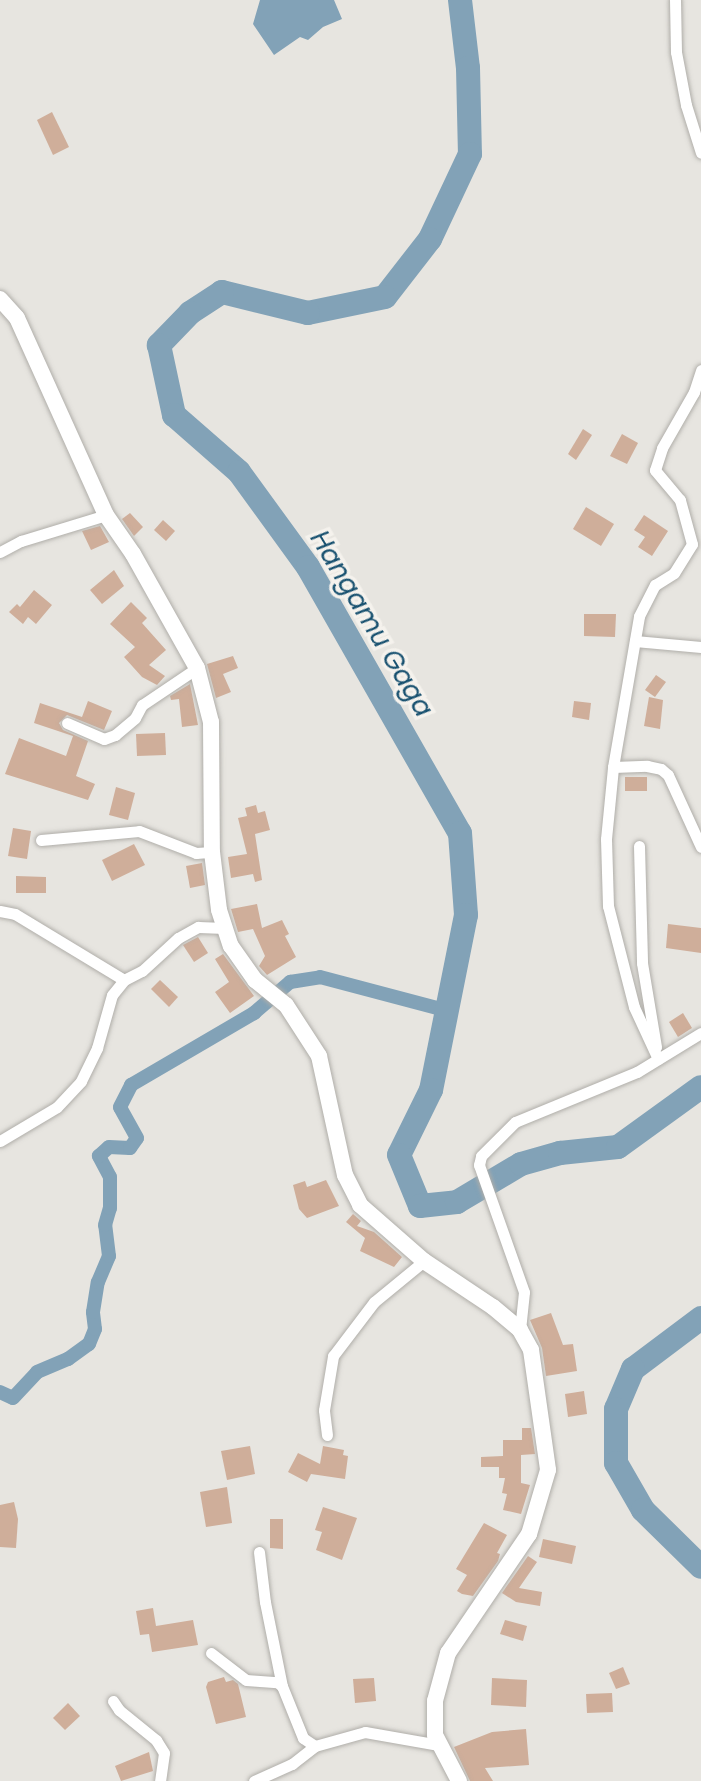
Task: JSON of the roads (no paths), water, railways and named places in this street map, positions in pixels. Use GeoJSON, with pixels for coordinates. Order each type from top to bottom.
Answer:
{"type":"FeatureCollection","features":[{"type":"Feature","properties":{"kind":"street"},"geometry":{"type":"LineString","coordinates":[[675,0],[676,52],[686,105],[701,153]]}},
{"type":"Feature","properties":{"kind":"street"},"geometry":{"type":"LineString","coordinates":[[0,299],[17,318],[106,515],[133,554],[197,668],[211,722],[212,852],[219,910],[231,946],[255,980],[286,1005],[319,1056],[345,1175],[360,1205],[424,1261],[493,1307],[520,1330],[531,1350],[548,1470],[529,1534],[448,1653],[435,1701],[435,1735],[459,1781]]}},
{"type":"Feature","properties":{"kind":"street"},"geometry":{"type":"LineString","coordinates":[[658,1059],[634,1007],[608,906],[606,839],[613,767],[639,616],[655,585],[674,573],[692,544],[680,500],[655,470],[662,448],[694,392],[701,370]]}},
{"type":"Feature","properties":{"kind":"street"},"geometry":{"type":"LineString","coordinates":[[0,552],[21,541],[106,515]]}},
{"type":"Feature","properties":{"kind":"street"},"geometry":{"type":"LineString","coordinates":[[635,641],[701,647]]}},
{"type":"Feature","properties":{"kind":"street"},"geometry":{"type":"LineString","coordinates":[[67,723],[104,739],[115,735],[135,718],[142,705],[197,668]]}},
{"type":"Feature","properties":{"kind":"street"},"geometry":{"type":"LineString","coordinates":[[613,767],[647,766],[661,769],[668,775],[701,847]]}},
{"type":"Feature","properties":{"kind":"street"},"geometry":{"type":"LineString","coordinates":[[41,840],[139,831],[196,853],[212,852]]}},
{"type":"Feature","properties":{"kind":"street"},"geometry":{"type":"LineString","coordinates":[[639,846],[642,963],[658,1059]]}},
{"type":"Feature","properties":{"kind":"street"},"geometry":{"type":"LineString","coordinates":[[0,911],[15,914],[124,980]]}},
{"type":"Feature","properties":{"kind":"street"},"geometry":{"type":"LineString","coordinates":[[0,1141],[57,1107],[81,1081],[97,1048],[112,995],[124,980],[142,971],[178,938],[198,927],[225,928]]}},
{"type":"Feature","properties":{"kind":"street"},"geometry":{"type":"LineString","coordinates":[[520,1330],[524,1292],[479,1165],[481,1156],[515,1122],[637,1072],[701,1033]]}},
{"type":"Feature","properties":{"kind":"street"},"geometry":{"type":"LineString","coordinates":[[327,1435],[324,1410],[333,1356],[374,1302],[424,1261]]}},
{"type":"Feature","properties":{"kind":"street"},"geometry":{"type":"LineString","coordinates":[[259,1552],[265,1602],[282,1686],[303,1738],[315,1746]]}},
{"type":"Feature","properties":{"kind":"street"},"geometry":{"type":"LineString","coordinates":[[211,1653],[246,1680],[277,1682],[282,1686]]}},
{"type":"Feature","properties":{"kind":"street"},"geometry":{"type":"LineString","coordinates":[[113,1701],[119,1710],[156,1740],[164,1753],[160,1781]]}},
{"type":"Feature","properties":{"kind":"street"},"geometry":{"type":"LineString","coordinates":[[254,1781],[292,1764],[315,1746],[365,1732],[439,1745]]}},
{"type":"Feature","properties":{"kind":"water"},"geometry":{"type":"Polygon","coordinates":[[[260,0],[334,0],[342,19],[323,27],[308,40],[300,37],[274,55],[253,24],[260,0]]]}},
{"type":"Feature","properties":{"kind":"waterway","name":"Hangamu Gaga"},"geometry":{"type":"LineString","coordinates":[[460,0],[468,68],[470,154],[430,239],[385,297],[308,313],[222,292],[190,313],[159,345],[174,415],[239,472],[308,567],[460,833],[466,915],[431,1090],[399,1155],[420,1206],[457,1202],[521,1164],[560,1153],[618,1147],[701,1087]]}},
{"type":"Feature","properties":{"kind":"waterway"},"geometry":{"type":"LineString","coordinates":[[0,1392],[13,1398],[37,1372],[68,1359],[89,1344],[95,1329],[93,1312],[98,1282],[109,1256],[105,1225],[110,1208],[110,1177],[99,1156],[109,1147],[130,1148],[137,1138],[120,1107],[131,1085],[254,1013],[290,982],[320,977],[445,1010]]}},
{"type":"Feature","properties":{"kind":"waterway","name":"Hangamu Gaga"},"geometry":{"type":"LineString","coordinates":[[701,1318],[633,1369],[616,1409],[616,1463],[643,1510],[701,1567]]}}]}
